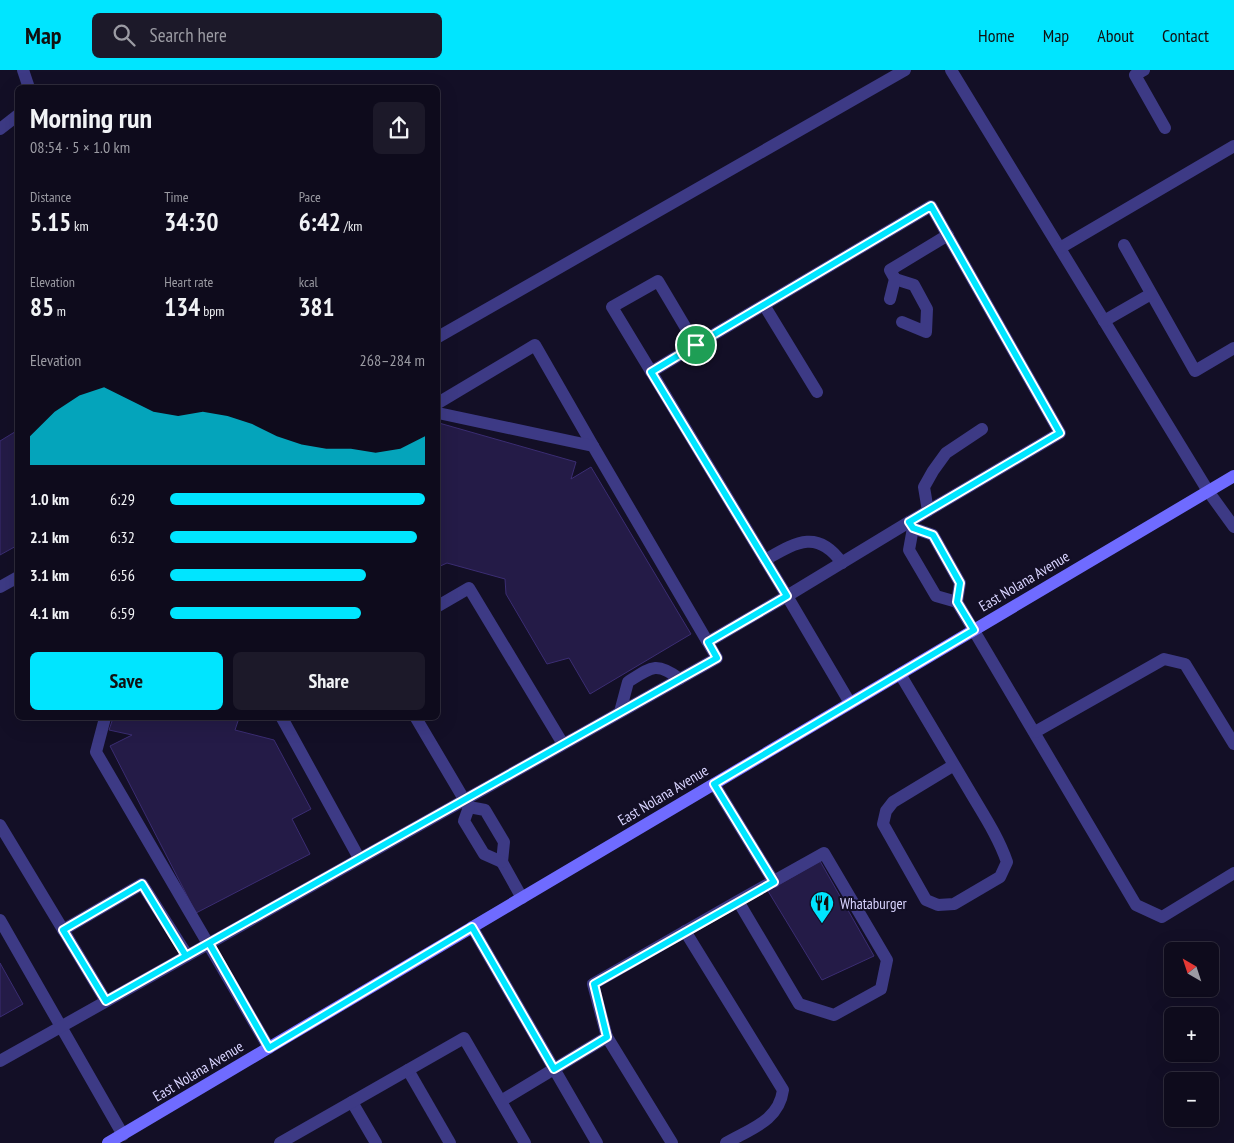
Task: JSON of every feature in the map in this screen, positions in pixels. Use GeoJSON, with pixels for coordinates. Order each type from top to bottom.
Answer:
{"type":"FeatureCollection","features":[{"type":"Feature","properties":{"kind":"main road","name":"East Nolana Avenue"},"geometry":{"type":"LineString","coordinates":[[108,1143],[1234,476]]}},
{"type":"Feature","properties":{"kind":"street"},"geometry":{"type":"LineString","coordinates":[[23,70],[28,85]]}},
{"type":"Feature","properties":{"kind":"street"},"geometry":{"type":"LineString","coordinates":[[440,336],[905,70]]}},
{"type":"Feature","properties":{"kind":"street"},"geometry":{"type":"LineString","coordinates":[[951,70],[1208,491],[1234,527]]}},
{"type":"Feature","properties":{"kind":"street"},"geometry":{"type":"LineString","coordinates":[[1144,70],[1135,75],[1165,128]]}},
{"type":"Feature","properties":{"kind":"street"},"geometry":{"type":"LineString","coordinates":[[0,129],[15,117]]}},
{"type":"Feature","properties":{"kind":"street"},"geometry":{"type":"LineString","coordinates":[[1060,248],[1234,146]]}},
{"type":"Feature","properties":{"kind":"street"},"geometry":{"type":"LineString","coordinates":[[651,372],[931,206],[1060,433],[928,511],[911,525],[842,563],[708,642]]}},
{"type":"Feature","properties":{"kind":"street"},"geometry":{"type":"LineString","coordinates":[[890,299],[895,279],[890,270],[948,235]]}},
{"type":"Feature","properties":{"kind":"street"},"geometry":{"type":"LineString","coordinates":[[1124,245],[1195,371],[1234,348]]}},
{"type":"Feature","properties":{"kind":"street"},"geometry":{"type":"LineString","coordinates":[[895,279],[914,285],[927,309],[926,332],[902,322]]}},
{"type":"Feature","properties":{"kind":"street"},"geometry":{"type":"LineString","coordinates":[[696,345],[658,281],[612,308],[850,703]]}},
{"type":"Feature","properties":{"kind":"street"},"geometry":{"type":"LineString","coordinates":[[1104,321],[1151,294]]}},
{"type":"Feature","properties":{"kind":"street"},"geometry":{"type":"LineString","coordinates":[[764,304],[817,392]]}},
{"type":"Feature","properties":{"kind":"street"},"geometry":{"type":"LineString","coordinates":[[0,1060],[359,858],[467,803],[563,744],[717,658],[535,344],[440,402]]}},
{"type":"Feature","properties":{"kind":"street"},"geometry":{"type":"LineString","coordinates":[[440,413],[593,446]]}},
{"type":"Feature","properties":{"kind":"street"},"geometry":{"type":"LineString","coordinates":[[928,511],[924,487],[933,471],[946,453],[982,429]]}},
{"type":"Feature","properties":{"kind":"street"},"geometry":{"type":"LineString","coordinates":[[911,525],[933,535],[960,583],[957,602],[1136,905],[1162,916],[1234,874]]}},
{"type":"Feature","properties":{"kind":"street"},"geometry":{"type":"LineString","coordinates":[[911,525],[909,550],[936,596],[957,602]]}},
{"type":"Feature","properties":{"kind":"street"},"geometry":{"type":"LineString","coordinates":[[765,560],[794,544],[807,540],[821,543],[833,550],[842,563]]}},
{"type":"Feature","properties":{"kind":"street"},"geometry":{"type":"LineString","coordinates":[[0,587],[15,579]]}},
{"type":"Feature","properties":{"kind":"street"},"geometry":{"type":"LineString","coordinates":[[440,605],[469,588],[563,744]]}},
{"type":"Feature","properties":{"kind":"street"},"geometry":{"type":"LineString","coordinates":[[1035,732],[1164,659],[1186,664],[1234,744]]}},
{"type":"Feature","properties":{"kind":"street"},"geometry":{"type":"LineString","coordinates":[[620,712],[628,682],[650,668],[657,666],[666,668],[680,679]]}},
{"type":"Feature","properties":{"kind":"street"},"geometry":{"type":"LineString","coordinates":[[900,674],[954,765],[1002,846],[1007,862],[1000,877],[954,904],[938,905],[926,900],[883,824],[886,812],[893,802],[954,765]]}},
{"type":"Feature","properties":{"kind":"street"},"geometry":{"type":"LineString","coordinates":[[104,720],[96,752],[269,1048]]}},
{"type":"Feature","properties":{"kind":"street"},"geometry":{"type":"LineString","coordinates":[[283,720],[359,858]]}},
{"type":"Feature","properties":{"kind":"street"},"geometry":{"type":"LineString","coordinates":[[417,720],[467,803],[485,810],[500,834],[504,842],[502,862],[522,898]]}},
{"type":"Feature","properties":{"kind":"street"},"geometry":{"type":"LineString","coordinates":[[714,784],[774,882]]}},
{"type":"Feature","properties":{"kind":"street"},"geometry":{"type":"LineString","coordinates":[[467,803],[464,821],[484,854],[502,862]]}},
{"type":"Feature","properties":{"kind":"street"},"geometry":{"type":"LineString","coordinates":[[0,825],[106,1001]]}},
{"type":"Feature","properties":{"kind":"street"},"geometry":{"type":"LineString","coordinates":[[672,1143],[607,1037],[594,984],[685,931],[738,901],[774,882],[824,852],[887,960],[882,989],[834,1015],[800,1004],[738,901]]}},
{"type":"Feature","properties":{"kind":"street"},"geometry":{"type":"LineString","coordinates":[[63,930],[142,884],[186,956]]}},
{"type":"Feature","properties":{"kind":"street"},"geometry":{"type":"LineString","coordinates":[[0,920],[123,1134]]}},
{"type":"Feature","properties":{"kind":"street"},"geometry":{"type":"LineString","coordinates":[[472,927],[597,1143]]}},
{"type":"Feature","properties":{"kind":"street"},"geometry":{"type":"LineString","coordinates":[[685,931],[783,1090],[781,1104],[771,1117],[726,1143]]}},
{"type":"Feature","properties":{"kind":"street"},"geometry":{"type":"LineString","coordinates":[[500,1101],[607,1037]]}},
{"type":"Feature","properties":{"kind":"street"},"geometry":{"type":"LineString","coordinates":[[280,1143],[301,1138],[352,1102],[464,1038],[525,1143]]}},
{"type":"Feature","properties":{"kind":"street"},"geometry":{"type":"LineString","coordinates":[[408,1070],[450,1143]]}},
{"type":"Feature","properties":{"kind":"street"},"geometry":{"type":"LineString","coordinates":[[352,1102],[376,1143]]}},
{"type":"Feature","properties":{"kind":"building"},"geometry":{"type":"Polygon","coordinates":[[[440,423],[576,462],[571,479],[591,467],[691,634],[590,694],[569,658],[547,664],[506,594],[505,579],[447,563],[440,566],[440,423]]]}},
{"type":"Feature","properties":{"kind":"building"},"geometry":{"type":"Polygon","coordinates":[[[15,432],[15,547],[0,555],[0,441],[15,432]]]}},
{"type":"Feature","properties":{"kind":"building"},"geometry":{"type":"Polygon","coordinates":[[[112,720],[238,720],[235,730],[274,740],[311,809],[292,819],[310,854],[196,913],[110,746],[132,735],[109,730],[112,720]]]}},
{"type":"Feature","properties":{"kind":"building","name":"Whataburger"},"geometry":{"type":"Polygon","coordinates":[[[820,861],[874,956],[822,980],[768,891],[820,861]]]}},
{"type":"Feature","properties":{"kind":"building"},"geometry":{"type":"Polygon","coordinates":[[[0,963],[23,1004],[0,1017],[0,963]]]}},
{"type":"Feature","properties":{"kind":"place","name":"Whataburger"},"geometry":{"type":"Point","coordinates":[822,924]}},
{"type":"Feature","properties":{"kind":"route"},"geometry":{"type":"LineString","coordinates":[[696,345],[651,372],[787,596],[708,642],[717,658],[464,799],[414,828],[209,943],[186,956],[106,1001],[63,930],[142,884],[186,956],[209,943],[269,1048],[472,927],[554,1069],[607,1037],[594,984],[774,882],[714,784],[974,630],[957,602],[960,583],[933,535],[913,528],[909,522],[1060,433],[931,206],[696,345]]}}]}
